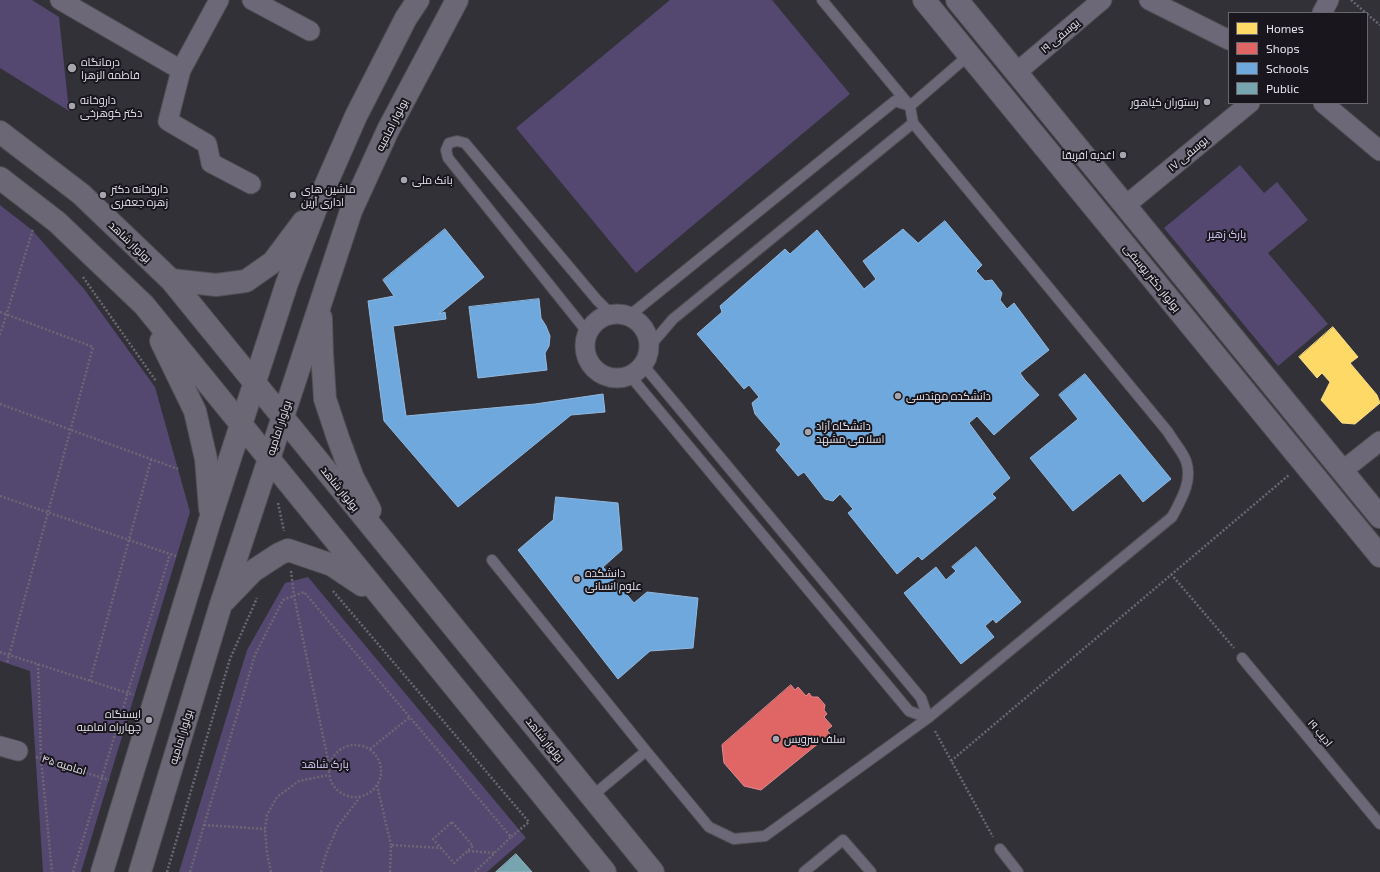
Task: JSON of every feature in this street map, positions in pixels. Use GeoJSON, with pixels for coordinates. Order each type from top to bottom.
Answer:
{"type":"FeatureCollection","features":[{"type":"Feature","properties":{"kind":"main road"},"geometry":{"type":"LineString","coordinates":[[102,872],[210,520],[287,283],[320,198],[356,116],[406,18],[418,0]]}},
{"type":"Feature","properties":{"kind":"main road","name":"بولوار امامیه"},"geometry":{"type":"LineString","coordinates":[[140,872],[221,604],[351,211],[388,130],[457,0]]}},
{"type":"Feature","properties":{"kind":"main road","name":"بولوار شاهد"},"geometry":{"type":"LineString","coordinates":[[0,132],[81,194],[171,280],[254,384],[653,872]]}},
{"type":"Feature","properties":{"kind":"main road"},"geometry":{"type":"LineString","coordinates":[[0,178],[57,222],[144,305],[605,872]]}},
{"type":"Feature","properties":{"kind":"main road"},"geometry":{"type":"LineString","coordinates":[[171,280],[216,285],[246,280],[273,262],[320,198]]}},
{"type":"Feature","properties":{"kind":"main road"},"geometry":{"type":"LineString","coordinates":[[321,300],[325,399],[353,478],[390,551]]}},
{"type":"Feature","properties":{"kind":"main road"},"geometry":{"type":"LineString","coordinates":[[144,305],[195,411],[206,459],[210,520]]}},
{"type":"Feature","properties":{"kind":"main road"},"geometry":{"type":"LineString","coordinates":[[221,604],[253,571],[279,554],[287,560],[332,565],[384,601]]}},
{"type":"Feature","properties":{"kind":"street"},"geometry":{"type":"LineString","coordinates":[[60,0],[181,70]]}},
{"type":"Feature","properties":{"kind":"street"},"geometry":{"type":"LineString","coordinates":[[219,0],[181,70],[168,121],[206,144],[211,164],[251,184]]}},
{"type":"Feature","properties":{"kind":"street"},"geometry":{"type":"LineString","coordinates":[[252,0],[310,31]]}},
{"type":"Feature","properties":{"kind":"street","name":"بولوار دکتر یوسفی"},"geometry":{"type":"LineString","coordinates":[[924,0],[1380,556]]}},
{"type":"Feature","properties":{"kind":"street"},"geometry":{"type":"LineString","coordinates":[[957,0],[1380,517]]}},
{"type":"Feature","properties":{"kind":"street","name":"یوسفی ۱۹"},"geometry":{"type":"LineString","coordinates":[[1017,72],[1102,0]]}},
{"type":"Feature","properties":{"kind":"street"},"geometry":{"type":"LineString","coordinates":[[1149,0],[1228,40]]}},
{"type":"Feature","properties":{"kind":"street"},"geometry":{"type":"LineString","coordinates":[[1323,12],[1329,0]]}},
{"type":"Feature","properties":{"kind":"street","name":"یوسفی ۱۷"},"geometry":{"type":"LineString","coordinates":[[1126,206],[1249,104]]}},
{"type":"Feature","properties":{"kind":"street"},"geometry":{"type":"LineString","coordinates":[[1324,104],[1380,151]]}},
{"type":"Feature","properties":{"kind":"street"},"geometry":{"type":"LineString","coordinates":[[620,315],[637,321],[644,328],[648,337],[647,355],[639,369],[624,377],[615,378],[605,375],[597,370],[590,362],[586,352],[585,342],[588,333],[594,324],[602,318],[620,315]]}},
{"type":"Feature","properties":{"kind":"street"},"geometry":{"type":"LineString","coordinates":[[1342,471],[1380,441]]}},
{"type":"Feature","properties":{"kind":"street"},"geometry":{"type":"LineString","coordinates":[[0,746],[18,751]]}},
{"type":"Feature","properties":{"kind":"lane"},"geometry":{"type":"LineString","coordinates":[[492,560],[709,827],[734,839],[765,836],[928,718],[1172,516],[1183,497],[1188,480],[1186,461],[1168,432],[913,123],[910,106],[822,0]]}},
{"type":"Feature","properties":{"kind":"lane"},"geometry":{"type":"LineString","coordinates":[[910,106],[969,55]]}},
{"type":"Feature","properties":{"kind":"lane"},"geometry":{"type":"LineString","coordinates":[[588,333],[448,158],[446,150],[449,143],[457,141],[465,143],[597,300],[620,315],[895,101],[910,106]]}},
{"type":"Feature","properties":{"kind":"lane"},"geometry":{"type":"LineString","coordinates":[[913,123],[673,319],[647,355],[644,366],[921,698],[928,718]]}},
{"type":"Feature","properties":{"kind":"lane"},"geometry":{"type":"LineString","coordinates":[[615,378],[632,378],[909,711],[928,718]]}},
{"type":"Feature","properties":{"kind":"lane","name":"ادیب ۱۹"},"geometry":{"type":"LineString","coordinates":[[1242,658],[1380,824]]}},
{"type":"Feature","properties":{"kind":"lane"},"geometry":{"type":"LineString","coordinates":[[591,797],[646,751]]}},
{"type":"Feature","properties":{"kind":"lane"},"geometry":{"type":"LineString","coordinates":[[804,872],[843,840],[871,872]]}},
{"type":"Feature","properties":{"kind":"lane"},"geometry":{"type":"LineString","coordinates":[[1000,849],[1018,872]]}},
{"type":"Feature","properties":{"kind":"path"},"geometry":{"type":"LineString","coordinates":[[1351,0],[1364,12]]}},
{"type":"Feature","properties":{"kind":"path"},"geometry":{"type":"LineString","coordinates":[[1368,16],[1380,25]]}},
{"type":"Feature","properties":{"kind":"path"},"geometry":{"type":"LineString","coordinates":[[29,224],[39,234]]}},
{"type":"Feature","properties":{"kind":"path"},"geometry":{"type":"LineString","coordinates":[[0,335],[33,228]]}},
{"type":"Feature","properties":{"kind":"path"},"geometry":{"type":"LineString","coordinates":[[81,274],[160,386]]}},
{"type":"Feature","properties":{"kind":"path"},"geometry":{"type":"LineString","coordinates":[[0,312],[93,347],[7,663]]}},
{"type":"Feature","properties":{"kind":"path"},"geometry":{"type":"LineString","coordinates":[[0,404],[178,469]]}},
{"type":"Feature","properties":{"kind":"path"},"geometry":{"type":"LineString","coordinates":[[90,680],[151,460]]}},
{"type":"Feature","properties":{"kind":"path"},"geometry":{"type":"LineString","coordinates":[[951,761],[1303,463]]}},
{"type":"Feature","properties":{"kind":"path"},"geometry":{"type":"LineString","coordinates":[[0,496],[176,556]]}},
{"type":"Feature","properties":{"kind":"path"},"geometry":{"type":"LineString","coordinates":[[277,497],[287,560],[291,567],[294,596],[330,765]]}},
{"type":"Feature","properties":{"kind":"path"},"geometry":{"type":"LineString","coordinates":[[72,872],[170,554]]}},
{"type":"Feature","properties":{"kind":"path"},"geometry":{"type":"LineString","coordinates":[[1171,574],[1242,658]]}},
{"type":"Feature","properties":{"kind":"path"},"geometry":{"type":"LineString","coordinates":[[332,590],[529,822],[511,837],[475,872]]}},
{"type":"Feature","properties":{"kind":"path"},"geometry":{"type":"LineString","coordinates":[[190,872],[255,655],[283,600],[304,592],[511,837]]}},
{"type":"Feature","properties":{"kind":"path"},"geometry":{"type":"LineString","coordinates":[[167,872],[230,659],[258,596]]}},
{"type":"Feature","properties":{"kind":"path"},"geometry":{"type":"LineString","coordinates":[[0,652],[134,695]]}},
{"type":"Feature","properties":{"kind":"path"},"geometry":{"type":"LineString","coordinates":[[38,664],[41,758],[52,872]]}},
{"type":"Feature","properties":{"kind":"path"},"geometry":{"type":"LineString","coordinates":[[370,749],[410,717]]}},
{"type":"Feature","properties":{"kind":"path"},"geometry":{"type":"LineString","coordinates":[[928,718],[1000,849]]}},
{"type":"Feature","properties":{"kind":"path"},"geometry":{"type":"LineString","coordinates":[[360,797],[351,797],[344,794],[332,783],[329,775],[332,757],[338,750],[345,746],[354,744],[362,745],[370,749],[380,762],[381,774],[377,786],[391,845],[390,872]]}},
{"type":"Feature","properties":{"kind":"path","name":"امامیه ۴۵"},"geometry":{"type":"LineString","coordinates":[[18,751],[128,786]]}},
{"type":"Feature","properties":{"kind":"path"},"geometry":{"type":"LineString","coordinates":[[271,872],[267,853],[265,829],[267,815],[277,797],[299,781],[329,775]]}},
{"type":"Feature","properties":{"kind":"path"},"geometry":{"type":"LineString","coordinates":[[321,872],[326,854],[338,826],[360,797],[377,786]]}},
{"type":"Feature","properties":{"kind":"path"},"geometry":{"type":"LineString","coordinates":[[452,822],[473,846],[454,863],[441,848],[433,839],[452,822]]}},
{"type":"Feature","properties":{"kind":"path"},"geometry":{"type":"LineString","coordinates":[[204,825],[265,829]]}},
{"type":"Feature","properties":{"kind":"path"},"geometry":{"type":"LineString","coordinates":[[391,845],[441,848]]}},
{"type":"Feature","properties":{"kind":"path"},"geometry":{"type":"LineString","coordinates":[[468,851],[496,853]]}},
{"type":"Feature","properties":{"kind":"green space"},"geometry":{"type":"Polygon","coordinates":[[[0,0],[32,0],[59,17],[69,111],[0,68],[0,0]]]}},
{"type":"Feature","properties":{"kind":"green space"},"geometry":{"type":"Polygon","coordinates":[[[670,0],[772,0],[850,94],[636,273],[516,128],[670,0]]]}},
{"type":"Feature","properties":{"kind":"green space","name":"پارک زهیر"},"geometry":{"type":"Polygon","coordinates":[[[1240,165],[1264,193],[1277,182],[1308,220],[1268,253],[1328,324],[1278,366],[1164,228],[1240,165]]]}},
{"type":"Feature","properties":{"kind":"green space"},"geometry":{"type":"Polygon","coordinates":[[[0,205],[32,230],[84,289],[155,387],[190,512],[81,872],[43,872],[30,671],[0,661],[0,205]]]}},
{"type":"Feature","properties":{"kind":"green space","name":"پارک شاهد"},"geometry":{"type":"Polygon","coordinates":[[[308,577],[526,838],[487,872],[179,872],[247,650],[285,583],[308,577]]]}},
{"type":"Feature","properties":{"kind":"building: Homes"},"geometry":{"type":"Polygon","coordinates":[[[1333,327],[1358,357],[1350,363],[1377,395],[1380,403],[1355,424],[1342,423],[1321,400],[1330,382],[1322,373],[1317,378],[1299,357],[1333,327]]]}},
{"type":"Feature","properties":{"kind":"building: Shops","name":"سلف سرویس"},"geometry":{"type":"Polygon","coordinates":[[[791,685],[795,690],[798,687],[806,696],[809,693],[812,697],[818,697],[825,705],[824,710],[827,714],[824,717],[832,726],[827,730],[830,734],[761,790],[744,786],[724,763],[722,745],[791,685]]]}},
{"type":"Feature","properties":{"kind":"building: Schools","name":"دانشکده مهندسی"},"geometry":{"type":"Polygon","coordinates":[[[945,221],[982,265],[976,271],[985,281],[992,280],[1002,293],[1000,300],[1007,309],[1014,303],[1049,350],[1020,373],[1039,395],[994,435],[977,416],[969,423],[1010,478],[992,494],[996,498],[922,560],[918,556],[897,574],[848,513],[853,509],[840,494],[833,501],[825,499],[804,472],[798,476],[776,450],[781,444],[755,414],[752,403],[759,397],[749,385],[744,389],[697,334],[722,312],[720,306],[785,249],[790,254],[817,230],[864,289],[876,279],[863,261],[903,229],[918,243],[945,221]]]}},
{"type":"Feature","properties":{"kind":"building: Schools"},"geometry":{"type":"Polygon","coordinates":[[[445,229],[484,277],[439,314],[445,312],[446,319],[393,326],[406,416],[535,404],[603,394],[605,412],[571,415],[458,507],[384,421],[368,301],[394,296],[383,280],[445,229]]]}},
{"type":"Feature","properties":{"kind":"building: Schools"},"geometry":{"type":"Polygon","coordinates":[[[539,299],[541,318],[550,336],[549,346],[545,353],[547,370],[478,378],[469,307],[539,299]]]}},
{"type":"Feature","properties":{"kind":"building: Schools"},"geometry":{"type":"Polygon","coordinates":[[[1085,374],[1171,479],[1143,502],[1120,473],[1073,511],[1030,458],[1078,419],[1059,395],[1085,374]]]}},
{"type":"Feature","properties":{"kind":"building: Schools","name":"دانشکده علوم انسانی"},"geometry":{"type":"Polygon","coordinates":[[[556,497],[618,503],[622,550],[603,567],[634,603],[647,592],[698,598],[693,648],[650,651],[618,679],[518,550],[553,520],[556,497]]]}},
{"type":"Feature","properties":{"kind":"building: Schools"},"geometry":{"type":"Polygon","coordinates":[[[976,547],[1021,602],[996,623],[993,619],[985,626],[994,637],[961,664],[904,593],[936,567],[946,580],[956,571],[952,567],[976,547]]]}},
{"type":"Feature","properties":{"kind":"building: Public"},"geometry":{"type":"Polygon","coordinates":[[[516,854],[532,872],[496,872],[516,854]]]}},
{"type":"Feature","properties":{"kind":"place","name":"درمانگاه فاطمه الزهرا"},"geometry":{"type":"Point","coordinates":[72,68]}},
{"type":"Feature","properties":{"kind":"place","name":"رستوران کیاهور"},"geometry":{"type":"Point","coordinates":[1207,102]}},
{"type":"Feature","properties":{"kind":"place","name":"داروخانه دکتر کوهرخی"},"geometry":{"type":"Point","coordinates":[72,106]}},
{"type":"Feature","properties":{"kind":"place","name":"اغذیه افریقا"},"geometry":{"type":"Point","coordinates":[1123,155]}},
{"type":"Feature","properties":{"kind":"place","name":"بانک ملی"},"geometry":{"type":"Point","coordinates":[404,180]}},
{"type":"Feature","properties":{"kind":"place","name":"داروخانه دکتر زهره جعفری"},"geometry":{"type":"Point","coordinates":[103,195]}},
{"type":"Feature","properties":{"kind":"place","name":"ماشین های اداری آرین"},"geometry":{"type":"Point","coordinates":[293,195]}},
{"type":"Feature","properties":{"kind":"place","name":"دانشکده مهندسی"},"geometry":{"type":"Point","coordinates":[898,396]}},
{"type":"Feature","properties":{"kind":"place","name":"دانشگاه آزاد اسلامی مشهد"},"geometry":{"type":"Point","coordinates":[808,432]}},
{"type":"Feature","properties":{"kind":"place","name":"دانشکده علوم انسانی"},"geometry":{"type":"Point","coordinates":[577,579]}},
{"type":"Feature","properties":{"kind":"place","name":"ایستگاه چهارراه امامیه"},"geometry":{"type":"Point","coordinates":[149,720]}},
{"type":"Feature","properties":{"kind":"place","name":"سلف سرویس"},"geometry":{"type":"Point","coordinates":[776,739]}}]}
